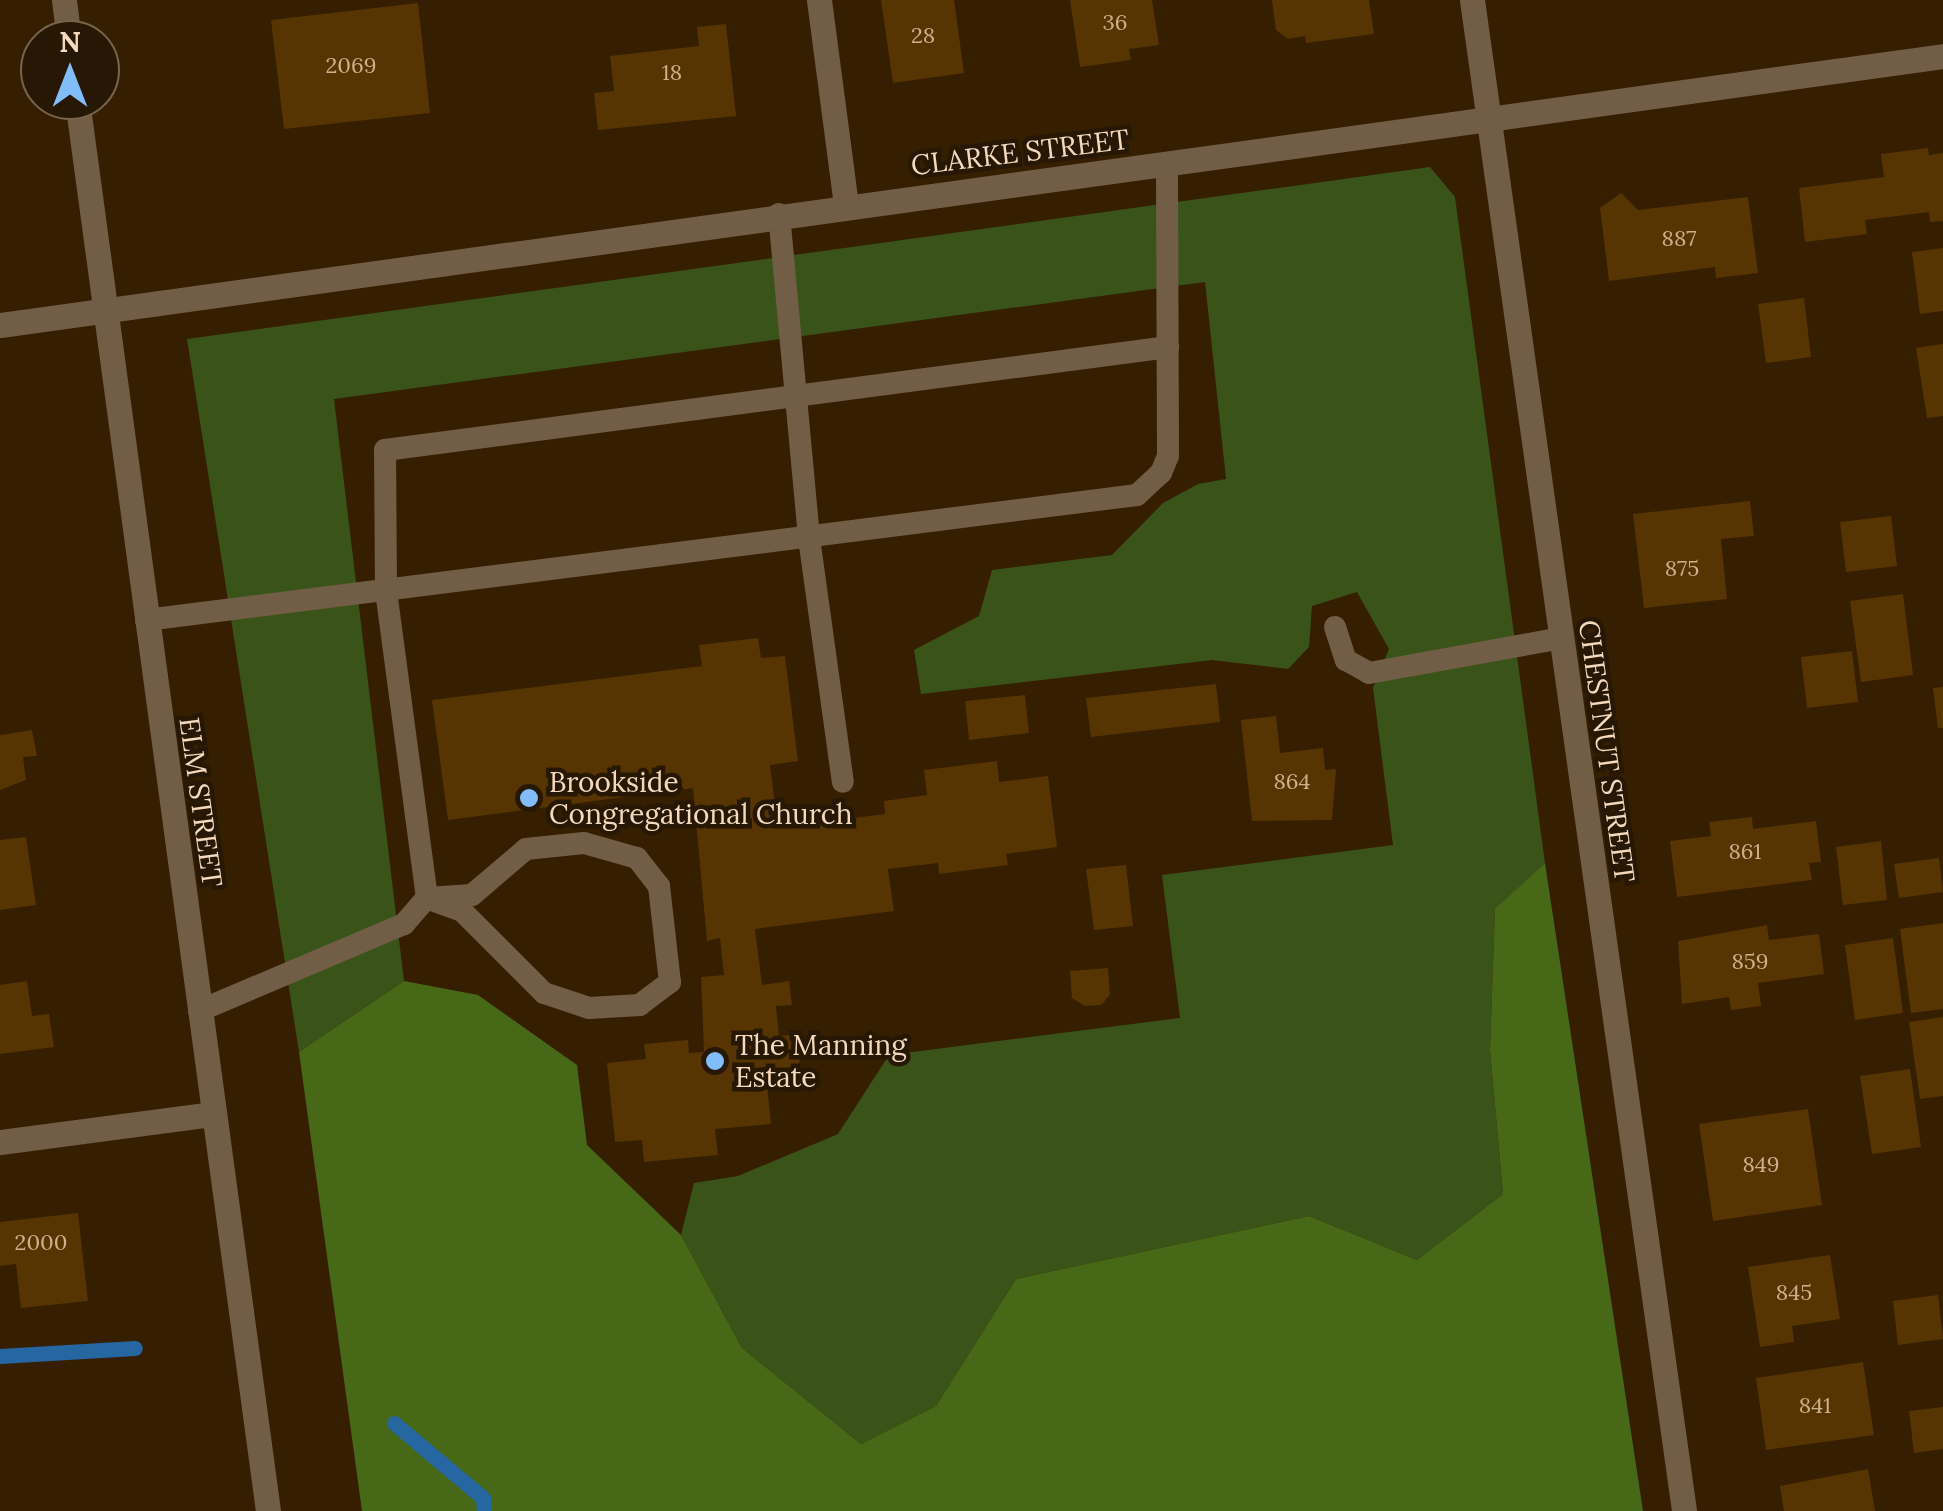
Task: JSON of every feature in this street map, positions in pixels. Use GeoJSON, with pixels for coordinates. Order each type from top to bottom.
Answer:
{"type":"FeatureCollection","features":[{"type":"Feature","properties":{"kind":"street"},"geometry":{"type":"LineString","coordinates":[[819,0],[846,204]]}},
{"type":"Feature","properties":{"kind":"street","name":"CHESTNUT STREET"},"geometry":{"type":"LineString","coordinates":[[1472,0],[1684,1511]]}},
{"type":"Feature","properties":{"kind":"street","name":"CLARKE STREET"},"geometry":{"type":"LineString","coordinates":[[0,324],[846,204],[1943,56]]}},
{"type":"Feature","properties":{"kind":"street","name":"ELM STREET"},"geometry":{"type":"LineString","coordinates":[[80,120],[268,1511]]}},
{"type":"Feature","properties":{"kind":"street"},"geometry":{"type":"LineString","coordinates":[[0,1142],[213,1114]]}},
{"type":"Feature","properties":{"kind":"lane"},"geometry":{"type":"LineString","coordinates":[[146,620],[809,538],[1148,489],[1168,456],[1167,162]]}},
{"type":"Feature","properties":{"kind":"lane"},"geometry":{"type":"LineString","coordinates":[[779,214],[809,538],[843,782]]}},
{"type":"Feature","properties":{"kind":"lane"},"geometry":{"type":"LineString","coordinates":[[427,898],[386,590],[385,450],[1168,347]]}},
{"type":"Feature","properties":{"kind":"lane"},"geometry":{"type":"LineString","coordinates":[[1335,627],[1346,660],[1369,674],[1561,638]]}},
{"type":"Feature","properties":{"kind":"lane"},"geometry":{"type":"LineString","coordinates":[[199,1011],[404,924],[427,898],[472,895],[526,849],[607,846],[638,858],[659,886],[670,982],[640,1005],[589,1008],[561,1002],[517,970],[462,911],[427,898]]}},
{"type":"Feature","properties":{"kind":"green space"},"geometry":{"type":"Polygon","coordinates":[[[1430,167],[1455,197],[1545,863],[1495,910],[1490,1050],[1503,1194],[1417,1260],[1309,1216],[1016,1279],[936,1406],[861,1444],[742,1348],[681,1235],[694,1183],[738,1176],[838,1134],[889,1055],[1180,1018],[1162,875],[1393,845],[1373,688],[1389,649],[1357,592],[1312,606],[1309,647],[1288,669],[1212,660],[921,694],[914,650],[979,616],[992,570],[1112,555],[1163,503],[1198,484],[1226,479],[1205,282],[334,399],[404,981],[299,1052],[187,339],[1430,167]]]}},
{"type":"Feature","properties":{"kind":"green space"},"geometry":{"type":"Polygon","coordinates":[[[1545,863],[1643,1511],[362,1511],[299,1052],[404,981],[478,995],[577,1065],[587,1145],[681,1235],[742,1348],[861,1444],[936,1406],[1016,1279],[1309,1216],[1417,1260],[1503,1194],[1490,1050],[1495,909],[1545,863]]]}},
{"type":"Feature","properties":{"kind":"building"},"geometry":{"type":"Polygon","coordinates":[[[881,0],[954,0],[964,73],[893,83],[881,0]]]}},
{"type":"Feature","properties":{"kind":"building"},"geometry":{"type":"Polygon","coordinates":[[[1070,0],[1152,0],[1159,45],[1129,49],[1131,60],[1080,67],[1070,0]]]}},
{"type":"Feature","properties":{"kind":"building"},"geometry":{"type":"Polygon","coordinates":[[[1272,0],[1369,0],[1374,34],[1306,43],[1305,36],[1288,39],[1276,30],[1272,0]]]}},
{"type":"Feature","properties":{"kind":"building"},"geometry":{"type":"Polygon","coordinates":[[[418,3],[430,113],[284,129],[271,20],[418,3]]]}},
{"type":"Feature","properties":{"kind":"building"},"geometry":{"type":"Polygon","coordinates":[[[726,24],[736,116],[598,130],[594,93],[614,91],[610,56],[699,46],[697,27],[726,24]]]}},
{"type":"Feature","properties":{"kind":"building"},"geometry":{"type":"Polygon","coordinates":[[[1928,148],[1929,155],[1943,153],[1943,221],[1930,222],[1929,212],[1865,220],[1867,234],[1805,242],[1799,188],[1884,177],[1881,154],[1928,148]]]}},
{"type":"Feature","properties":{"kind":"building"},"geometry":{"type":"Polygon","coordinates":[[[1621,193],[1638,210],[1748,197],[1758,273],[1716,278],[1715,267],[1609,281],[1600,208],[1621,193]]]}},
{"type":"Feature","properties":{"kind":"building"},"geometry":{"type":"Polygon","coordinates":[[[1943,248],[1943,311],[1920,314],[1912,252],[1943,248]]]}},
{"type":"Feature","properties":{"kind":"building"},"geometry":{"type":"Polygon","coordinates":[[[1804,298],[1811,357],[1766,363],[1758,304],[1804,298]]]}},
{"type":"Feature","properties":{"kind":"building"},"geometry":{"type":"Polygon","coordinates":[[[1943,344],[1943,416],[1927,418],[1916,348],[1943,344]]]}},
{"type":"Feature","properties":{"kind":"building"},"geometry":{"type":"Polygon","coordinates":[[[1750,501],[1754,536],[1721,539],[1727,599],[1644,608],[1633,514],[1750,501]]]}},
{"type":"Feature","properties":{"kind":"building"},"geometry":{"type":"Polygon","coordinates":[[[1891,516],[1897,566],[1846,572],[1840,522],[1891,516]]]}},
{"type":"Feature","properties":{"kind":"building"},"geometry":{"type":"Polygon","coordinates":[[[1903,594],[1913,675],[1861,682],[1850,601],[1903,594]]]}},
{"type":"Feature","properties":{"kind":"building","name":"Brookside Congregational Church"},"geometry":{"type":"Polygon","coordinates":[[[758,638],[761,658],[785,656],[798,761],[770,765],[778,828],[885,814],[884,801],[927,795],[924,770],[997,761],[999,782],[1048,776],[1057,847],[1006,854],[1008,865],[939,874],[938,863],[888,869],[894,911],[755,929],[762,985],[789,981],[792,1005],[776,1006],[779,1036],[789,1035],[802,1056],[796,1069],[766,1074],[771,1124],[715,1129],[718,1155],[644,1162],[642,1140],[615,1142],[607,1063],[646,1059],[644,1044],[688,1040],[689,1053],[704,1052],[701,977],[724,975],[720,938],[707,941],[693,788],[448,820],[432,700],[702,666],[699,645],[758,638]]]}},
{"type":"Feature","properties":{"kind":"building"},"geometry":{"type":"Polygon","coordinates":[[[1852,651],[1858,702],[1807,708],[1801,657],[1852,651]]]}},
{"type":"Feature","properties":{"kind":"building"},"geometry":{"type":"Polygon","coordinates":[[[1216,684],[1220,722],[1091,737],[1086,698],[1216,684]]]}},
{"type":"Feature","properties":{"kind":"building"},"geometry":{"type":"Polygon","coordinates":[[[1943,687],[1943,728],[1938,728],[1933,688],[1943,687]]]}},
{"type":"Feature","properties":{"kind":"building"},"geometry":{"type":"Polygon","coordinates":[[[1025,695],[1029,733],[969,740],[965,701],[1025,695]]]}},
{"type":"Feature","properties":{"kind":"building"},"geometry":{"type":"Polygon","coordinates":[[[1276,716],[1280,753],[1323,748],[1325,770],[1336,769],[1332,820],[1252,821],[1241,720],[1276,716]]]}},
{"type":"Feature","properties":{"kind":"building"},"geometry":{"type":"Polygon","coordinates":[[[32,730],[37,756],[23,757],[26,780],[0,790],[0,735],[32,730]]]}},
{"type":"Feature","properties":{"kind":"building"},"geometry":{"type":"Polygon","coordinates":[[[1752,817],[1753,829],[1816,821],[1821,862],[1809,863],[1812,880],[1677,897],[1670,841],[1711,836],[1709,822],[1752,817]]]}},
{"type":"Feature","properties":{"kind":"building"},"geometry":{"type":"Polygon","coordinates":[[[26,837],[36,905],[0,910],[0,840],[26,837]]]}},
{"type":"Feature","properties":{"kind":"building"},"geometry":{"type":"Polygon","coordinates":[[[1881,841],[1887,900],[1843,905],[1836,847],[1881,841]]]}},
{"type":"Feature","properties":{"kind":"building"},"geometry":{"type":"Polygon","coordinates":[[[1939,858],[1943,892],[1899,898],[1894,864],[1939,858]]]}},
{"type":"Feature","properties":{"kind":"building"},"geometry":{"type":"Polygon","coordinates":[[[1126,865],[1133,926],[1094,930],[1086,869],[1126,865]]]}},
{"type":"Feature","properties":{"kind":"building"},"geometry":{"type":"Polygon","coordinates":[[[1943,923],[1943,1009],[1911,1013],[1900,929],[1943,923]]]}},
{"type":"Feature","properties":{"kind":"building"},"geometry":{"type":"Polygon","coordinates":[[[1767,925],[1769,940],[1819,934],[1824,974],[1758,983],[1761,1006],[1731,1010],[1729,997],[1682,1004],[1678,941],[1767,925]]]}},
{"type":"Feature","properties":{"kind":"building"},"geometry":{"type":"Polygon","coordinates":[[[1893,938],[1903,1013],[1855,1020],[1845,945],[1893,938]]]}},
{"type":"Feature","properties":{"kind":"building"},"geometry":{"type":"Polygon","coordinates":[[[1108,968],[1110,995],[1101,1005],[1085,1006],[1072,998],[1070,971],[1108,968]]]}},
{"type":"Feature","properties":{"kind":"building"},"geometry":{"type":"Polygon","coordinates":[[[27,981],[32,1016],[49,1014],[54,1047],[0,1054],[0,985],[27,981]]]}},
{"type":"Feature","properties":{"kind":"building"},"geometry":{"type":"Polygon","coordinates":[[[1943,1017],[1943,1096],[1920,1099],[1909,1022],[1943,1017]]]}},
{"type":"Feature","properties":{"kind":"building"},"geometry":{"type":"Polygon","coordinates":[[[1910,1069],[1921,1147],[1872,1154],[1860,1076],[1910,1069]]]}},
{"type":"Feature","properties":{"kind":"building"},"geometry":{"type":"Polygon","coordinates":[[[1808,1109],[1822,1205],[1713,1221],[1699,1124],[1808,1109]]]}},
{"type":"Feature","properties":{"kind":"building"},"geometry":{"type":"Polygon","coordinates":[[[78,1213],[88,1301],[21,1308],[16,1264],[0,1266],[0,1222],[78,1213]]]}},
{"type":"Feature","properties":{"kind":"building"},"geometry":{"type":"Polygon","coordinates":[[[1830,1255],[1840,1319],[1792,1326],[1794,1342],[1760,1347],[1748,1267],[1830,1255]]]}},
{"type":"Feature","properties":{"kind":"building"},"geometry":{"type":"Polygon","coordinates":[[[1938,1295],[1943,1339],[1898,1345],[1893,1301],[1938,1295]]]}},
{"type":"Feature","properties":{"kind":"building"},"geometry":{"type":"Polygon","coordinates":[[[1863,1362],[1874,1435],[1766,1450],[1756,1378],[1863,1362]]]}},
{"type":"Feature","properties":{"kind":"building"},"geometry":{"type":"Polygon","coordinates":[[[1943,1407],[1943,1449],[1914,1453],[1909,1411],[1943,1407]]]}},
{"type":"Feature","properties":{"kind":"building"},"geometry":{"type":"Polygon","coordinates":[[[1868,1469],[1875,1511],[1784,1511],[1780,1486],[1868,1469]]]}},
{"type":"Feature","properties":{"kind":"waterway"},"geometry":{"type":"LineString","coordinates":[[0,1356],[135,1348]]}},
{"type":"Feature","properties":{"kind":"waterway"},"geometry":{"type":"LineString","coordinates":[[394,1423],[483,1498],[484,1511]]}},
{"type":"Feature","properties":{"kind":"place","name":"Brookside Congregational Church"},"geometry":{"type":"Point","coordinates":[529,798]}},
{"type":"Feature","properties":{"kind":"place","name":"The Manning Estate"},"geometry":{"type":"Point","coordinates":[715,1061]}}]}
